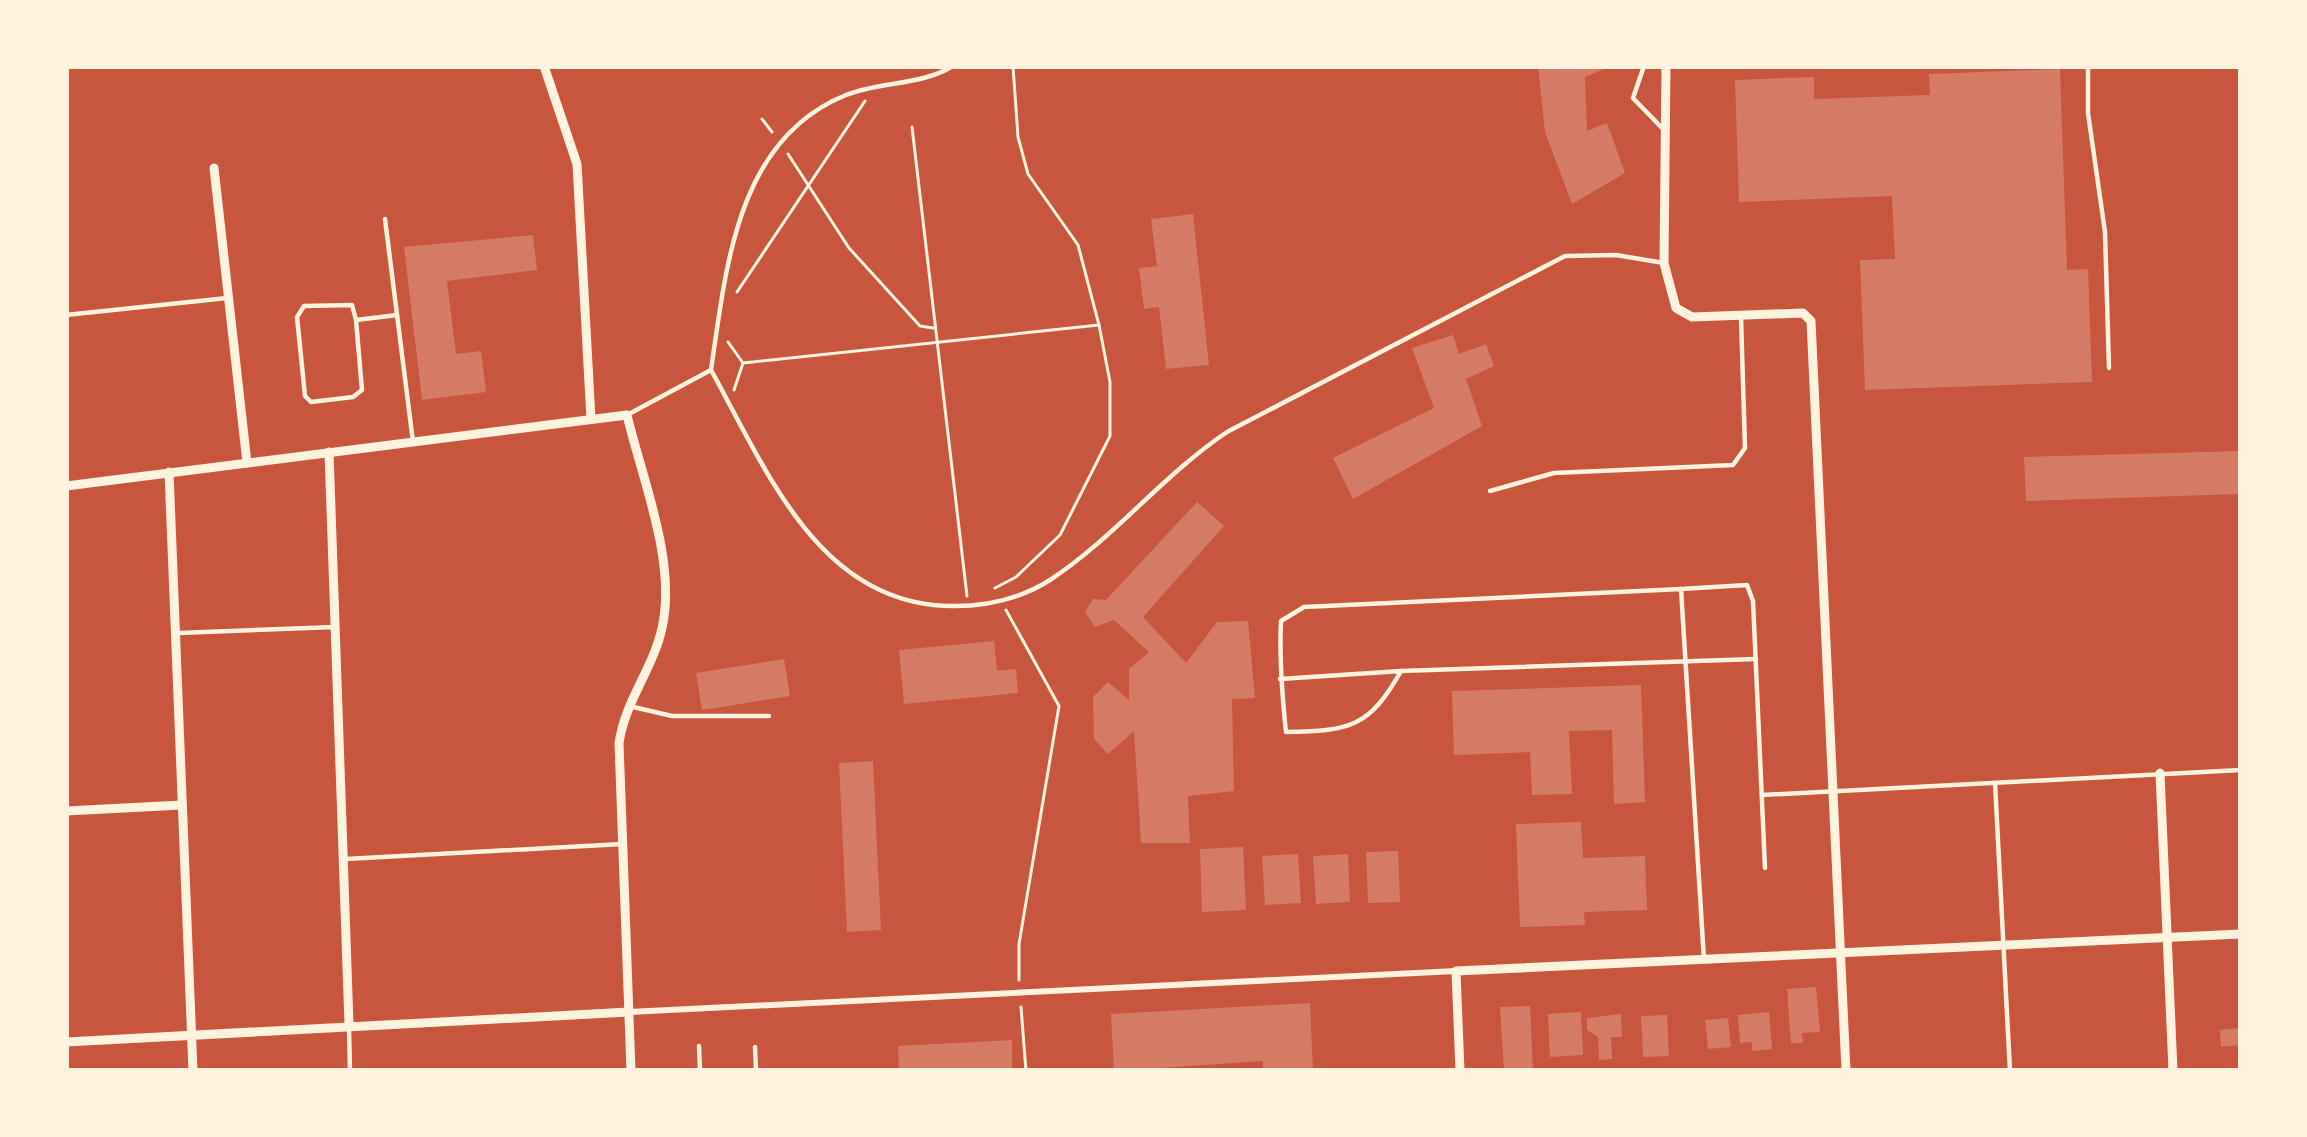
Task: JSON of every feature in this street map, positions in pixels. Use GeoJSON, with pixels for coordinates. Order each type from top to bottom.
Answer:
{"type":"FeatureCollection","features":[{"type":"Feature","properties":{"kind":"street"},"geometry":{"type":"LineString","coordinates":[[544,66],[577,164],[592,419]]}},
{"type":"Feature","properties":{"kind":"street"},"geometry":{"type":"LineString","coordinates":[[1666,66],[1664,263],[1668,288],[1682,315],[1803,313],[1811,321],[1846,1071]]}},
{"type":"Feature","properties":{"kind":"street"},"geometry":{"type":"LineString","coordinates":[[214,168],[247,463]]}},
{"type":"Feature","properties":{"kind":"street"},"geometry":{"type":"LineString","coordinates":[[66,486],[627,415],[653,521],[665,602],[654,653],[629,706],[619,742],[631,1071]]}},
{"type":"Feature","properties":{"kind":"street"},"geometry":{"type":"LineString","coordinates":[[329,452],[349,1024]]}},
{"type":"Feature","properties":{"kind":"street"},"geometry":{"type":"LineString","coordinates":[[169,472],[193,1071]]}},
{"type":"Feature","properties":{"kind":"street"},"geometry":{"type":"LineString","coordinates":[[2160,773],[2173,1071]]}},
{"type":"Feature","properties":{"kind":"street"},"geometry":{"type":"LineString","coordinates":[[66,811],[182,805]]}},
{"type":"Feature","properties":{"kind":"street"},"geometry":{"type":"LineString","coordinates":[[66,1042],[349,1024],[2241,934]]}},
{"type":"Feature","properties":{"kind":"street"},"geometry":{"type":"LineString","coordinates":[[1456,971],[1460,1071]]}},
{"type":"Feature","properties":{"kind":"lane"},"geometry":{"type":"LineString","coordinates":[[952,66],[922,79],[875,87],[820,109],[780,143],[743,206],[711,370],[801,523],[839,570],[901,600],[968,606],[1002,602],[1053,578],[1190,457],[1227,432],[1565,256],[1616,255],[1664,263]]}},
{"type":"Feature","properties":{"kind":"lane"},"geometry":{"type":"LineString","coordinates":[[1644,66],[1633,98],[1663,129]]}},
{"type":"Feature","properties":{"kind":"lane"},"geometry":{"type":"LineString","coordinates":[[2088,66],[2088,113],[2105,232],[2109,368]]}},
{"type":"Feature","properties":{"kind":"lane"},"geometry":{"type":"LineString","coordinates":[[385,220],[413,442]]}},
{"type":"Feature","properties":{"kind":"lane"},"geometry":{"type":"LineString","coordinates":[[66,314],[228,298]]}},
{"type":"Feature","properties":{"kind":"lane"},"geometry":{"type":"LineString","coordinates":[[343,302],[352,304],[356,320],[362,390],[353,397],[311,402],[305,396],[297,317],[304,307],[343,302]]}},
{"type":"Feature","properties":{"kind":"lane"},"geometry":{"type":"LineString","coordinates":[[356,320],[397,315]]}},
{"type":"Feature","properties":{"kind":"lane"},"geometry":{"type":"LineString","coordinates":[[1490,491],[1554,473],[1733,465],[1745,448],[1741,315]]}},
{"type":"Feature","properties":{"kind":"lane"},"geometry":{"type":"LineString","coordinates":[[627,415],[711,370]]}},
{"type":"Feature","properties":{"kind":"lane"},"geometry":{"type":"LineString","coordinates":[[1401,671],[1379,707],[1344,730],[1286,732],[1280,621],[1304,608],[1747,585],[1754,601],[1765,868]]}},
{"type":"Feature","properties":{"kind":"lane"},"geometry":{"type":"LineString","coordinates":[[1681,589],[1703,960]]}},
{"type":"Feature","properties":{"kind":"lane"},"geometry":{"type":"LineString","coordinates":[[175,633],[335,627]]}},
{"type":"Feature","properties":{"kind":"lane"},"geometry":{"type":"LineString","coordinates":[[1280,679],[1756,659]]}},
{"type":"Feature","properties":{"kind":"lane"},"geometry":{"type":"LineString","coordinates":[[629,706],[672,716],[769,716]]}},
{"type":"Feature","properties":{"kind":"lane"},"geometry":{"type":"LineString","coordinates":[[1762,795],[2241,770]]}},
{"type":"Feature","properties":{"kind":"lane"},"geometry":{"type":"LineString","coordinates":[[1995,783],[2010,1071]]}},
{"type":"Feature","properties":{"kind":"lane"},"geometry":{"type":"LineString","coordinates":[[344,859],[622,844]]}},
{"type":"Feature","properties":{"kind":"lane"},"geometry":{"type":"LineString","coordinates":[[349,1024],[350,1071]]}},
{"type":"Feature","properties":{"kind":"lane"},"geometry":{"type":"LineString","coordinates":[[699,1046],[700,1071]]}},
{"type":"Feature","properties":{"kind":"lane"},"geometry":{"type":"LineString","coordinates":[[755,1047],[756,1071]]}},
{"type":"Feature","properties":{"kind":"path"},"geometry":{"type":"LineString","coordinates":[[967,595],[1016,577],[1060,535],[1110,436],[1110,382],[1099,325],[1078,245],[1028,174],[1018,137],[1013,66]]}},
{"type":"Feature","properties":{"kind":"path"},"geometry":{"type":"LineString","coordinates":[[721,302],[732,298],[875,87]]}},
{"type":"Feature","properties":{"kind":"path"},"geometry":{"type":"LineString","coordinates":[[762,119],[849,248],[920,326],[936,328]]}},
{"type":"Feature","properties":{"kind":"path"},"geometry":{"type":"LineString","coordinates":[[912,127],[968,606]]}},
{"type":"Feature","properties":{"kind":"path"},"geometry":{"type":"LineString","coordinates":[[743,363],[1099,325]]}},
{"type":"Feature","properties":{"kind":"path"},"geometry":{"type":"LineString","coordinates":[[716,335],[735,347],[743,363],[742,381],[727,400]]}},
{"type":"Feature","properties":{"kind":"path"},"geometry":{"type":"LineString","coordinates":[[1002,602],[1059,706],[1019,944],[1026,1071]]}},
{"type":"Feature","properties":{"kind":"building"},"geometry":{"type":"Polygon","coordinates":[[[1538,66],[1611,66],[1585,77],[1587,131],[1607,123],[1625,173],[1572,204],[1545,132],[1538,66]]]}},
{"type":"Feature","properties":{"kind":"building"},"geometry":{"type":"Polygon","coordinates":[[[2060,69],[2067,270],[2088,269],[2092,382],[1865,390],[1860,260],[1895,259],[1892,196],[1739,202],[1735,80],[1814,77],[1814,99],[1930,95],[1929,74],[2060,69]]]}},
{"type":"Feature","properties":{"kind":"building"},"geometry":{"type":"Polygon","coordinates":[[[1193,214],[1209,365],[1166,369],[1159,307],[1144,309],[1139,268],[1157,266],[1151,219],[1193,214]]]}},
{"type":"Feature","properties":{"kind":"building"},"geometry":{"type":"Polygon","coordinates":[[[533,235],[537,270],[447,281],[456,354],[481,351],[486,392],[422,400],[404,247],[533,235]]]}},
{"type":"Feature","properties":{"kind":"building"},"geometry":{"type":"Polygon","coordinates":[[[1453,335],[1459,354],[1486,344],[1494,366],[1466,379],[1482,426],[1353,499],[1333,458],[1434,408],[1412,348],[1453,335]]]}},
{"type":"Feature","properties":{"kind":"building"},"geometry":{"type":"Polygon","coordinates":[[[2241,451],[2241,494],[2026,501],[2024,457],[2241,451]]]}},
{"type":"Feature","properties":{"kind":"building"},"geometry":{"type":"Polygon","coordinates":[[[1197,502],[1224,526],[1143,617],[1186,663],[1217,622],[1248,621],[1255,698],[1232,699],[1234,791],[1188,796],[1190,843],[1141,843],[1134,731],[1108,754],[1094,739],[1093,697],[1108,682],[1129,700],[1129,669],[1149,652],[1114,620],[1095,627],[1085,612],[1093,599],[1106,600],[1197,502]]]}},
{"type":"Feature","properties":{"kind":"building"},"geometry":{"type":"Polygon","coordinates":[[[994,641],[997,671],[1016,669],[1018,693],[904,704],[899,650],[994,641]]]}},
{"type":"Feature","properties":{"kind":"building"},"geometry":{"type":"Polygon","coordinates":[[[784,659],[790,696],[702,710],[696,673],[784,659]]]}},
{"type":"Feature","properties":{"kind":"building"},"geometry":{"type":"Polygon","coordinates":[[[1641,685],[1645,802],[1614,804],[1612,730],[1569,731],[1572,794],[1532,795],[1530,752],[1454,755],[1452,691],[1641,685]]]}},
{"type":"Feature","properties":{"kind":"building"},"geometry":{"type":"Polygon","coordinates":[[[873,761],[881,930],[847,932],[839,763],[873,761]]]}},
{"type":"Feature","properties":{"kind":"building"},"geometry":{"type":"Polygon","coordinates":[[[1581,822],[1583,858],[1645,856],[1647,910],[1584,912],[1585,925],[1520,927],[1516,824],[1581,822]]]}},
{"type":"Feature","properties":{"kind":"building"},"geometry":{"type":"Polygon","coordinates":[[[1243,847],[1246,910],[1202,912],[1200,849],[1243,847]]]}},
{"type":"Feature","properties":{"kind":"building"},"geometry":{"type":"Polygon","coordinates":[[[1398,851],[1400,902],[1368,903],[1366,852],[1398,851]]]}},
{"type":"Feature","properties":{"kind":"building"},"geometry":{"type":"Polygon","coordinates":[[[1298,854],[1301,903],[1265,905],[1262,856],[1298,854]]]}},
{"type":"Feature","properties":{"kind":"building"},"geometry":{"type":"Polygon","coordinates":[[[1348,854],[1350,902],[1316,904],[1313,856],[1348,854]]]}},
{"type":"Feature","properties":{"kind":"building"},"geometry":{"type":"Polygon","coordinates":[[[1816,987],[1820,1032],[1802,1033],[1803,1043],[1791,1043],[1787,989],[1816,987]]]}},
{"type":"Feature","properties":{"kind":"building"},"geometry":{"type":"Polygon","coordinates":[[[1310,1003],[1313,1071],[1263,1071],[1263,1061],[1114,1071],[1111,1014],[1310,1003]]]}},
{"type":"Feature","properties":{"kind":"building"},"geometry":{"type":"Polygon","coordinates":[[[1530,1006],[1533,1071],[1504,1071],[1500,1007],[1530,1006]]]}},
{"type":"Feature","properties":{"kind":"building"},"geometry":{"type":"Polygon","coordinates":[[[1581,1012],[1583,1055],[1550,1057],[1548,1014],[1581,1012]]]}},
{"type":"Feature","properties":{"kind":"building"},"geometry":{"type":"Polygon","coordinates":[[[1769,1012],[1772,1049],[1752,1051],[1752,1042],[1740,1043],[1738,1015],[1769,1012]]]}},
{"type":"Feature","properties":{"kind":"building"},"geometry":{"type":"Polygon","coordinates":[[[1621,1014],[1622,1037],[1611,1037],[1612,1059],[1599,1060],[1598,1037],[1587,1030],[1587,1018],[1621,1014]]]}},
{"type":"Feature","properties":{"kind":"building"},"geometry":{"type":"Polygon","coordinates":[[[1667,1015],[1669,1056],[1643,1057],[1641,1016],[1667,1015]]]}},
{"type":"Feature","properties":{"kind":"building"},"geometry":{"type":"Polygon","coordinates":[[[1728,1018],[1731,1047],[1708,1049],[1705,1020],[1728,1018]]]}},
{"type":"Feature","properties":{"kind":"building"},"geometry":{"type":"Polygon","coordinates":[[[2239,1028],[2241,1045],[2221,1047],[2220,1030],[2239,1028]]]}},
{"type":"Feature","properties":{"kind":"building"},"geometry":{"type":"Polygon","coordinates":[[[1012,1040],[1012,1071],[899,1071],[898,1046],[1012,1040]]]}}]}
